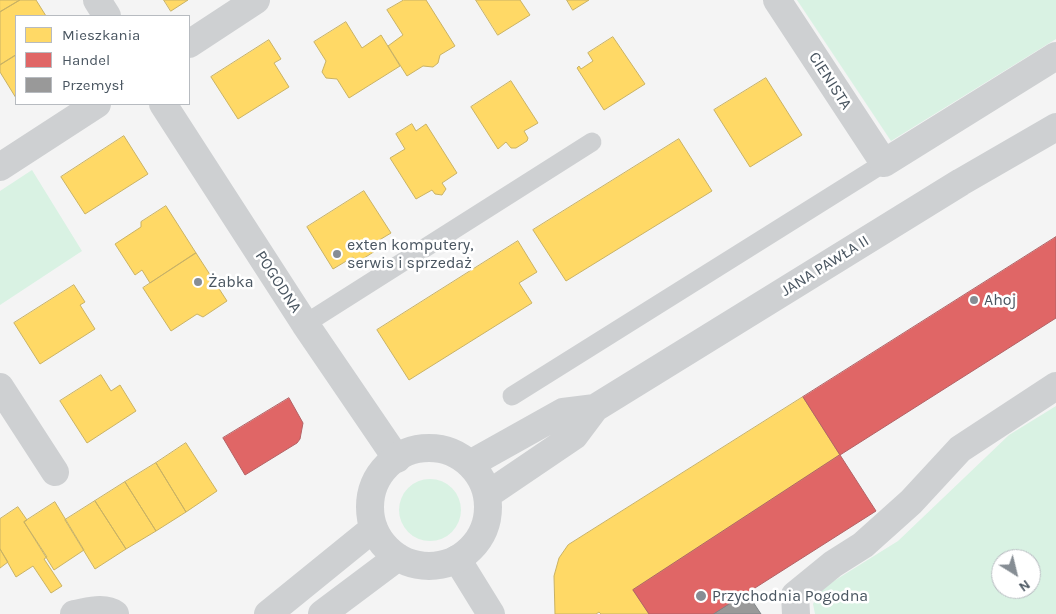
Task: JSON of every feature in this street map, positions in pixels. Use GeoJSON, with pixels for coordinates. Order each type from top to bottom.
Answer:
{"type":"FeatureCollection","features":[{"type":"Feature","properties":{"kind":"street"},"geometry":{"type":"LineString","coordinates":[[97,0],[106,15]]}},
{"type":"Feature","properties":{"kind":"street"},"geometry":{"type":"LineString","coordinates":[[190,43],[256,0]]}},
{"type":"Feature","properties":{"kind":"street","name":"CIENISTA"},"geometry":{"type":"LineString","coordinates":[[776,0],[884,163]]}},
{"type":"Feature","properties":{"kind":"street"},"geometry":{"type":"LineString","coordinates":[[884,163],[1056,56]]}},
{"type":"Feature","properties":{"kind":"street"},"geometry":{"type":"LineString","coordinates":[[0,167],[95,105]]}},
{"type":"Feature","properties":{"kind":"street","name":"POGODNA"},"geometry":{"type":"LineString","coordinates":[[164,105],[305,324],[396,459]]}},
{"type":"Feature","properties":{"kind":"street","name":"JANA PAWŁA II"},"geometry":{"type":"LineString","coordinates":[[487,495],[574,436],[595,408],[961,182],[1056,127]]}},
{"type":"Feature","properties":{"kind":"street"},"geometry":{"type":"LineString","coordinates":[[796,614],[795,595],[834,564],[863,545],[911,502],[960,449],[1056,386]]}},
{"type":"Feature","properties":{"kind":"street"},"geometry":{"type":"LineString","coordinates":[[0,387],[55,472]]}},
{"type":"Feature","properties":{"kind":"street","name":"JANA PAWŁA II"},"geometry":{"type":"LineString","coordinates":[[470,464],[563,412],[595,408]]}},
{"type":"Feature","properties":{"kind":"street"},"geometry":{"type":"LineString","coordinates":[[426,448],[449,452],[470,464],[481,478],[487,495],[488,514],[483,532],[472,548],[457,559],[443,565],[427,566],[412,564],[398,558],[384,545],[374,528],[371,497],[384,469],[410,451],[426,448]]}},
{"type":"Feature","properties":{"kind":"street"},"geometry":{"type":"LineString","coordinates":[[268,614],[374,528]]}},
{"type":"Feature","properties":{"kind":"street"},"geometry":{"type":"LineString","coordinates":[[322,614],[398,558]]}},
{"type":"Feature","properties":{"kind":"street"},"geometry":{"type":"LineString","coordinates":[[457,559],[491,614]]}},
{"type":"Feature","properties":{"kind":"street"},"geometry":{"type":"LineString","coordinates":[[74,614],[99,610],[110,611],[115,614]]}},
{"type":"Feature","properties":{"kind":"lane"},"geometry":{"type":"LineString","coordinates":[[305,324],[592,142]]}},
{"type":"Feature","properties":{"kind":"lane"},"geometry":{"type":"LineString","coordinates":[[512,396],[884,163]]}},
{"type":"Feature","properties":{"kind":"green space"},"geometry":{"type":"Polygon","coordinates":[[[797,0],[1056,0],[1056,39],[891,141],[797,0]]]}},
{"type":"Feature","properties":{"kind":"green space"},"geometry":{"type":"Polygon","coordinates":[[[32,170],[82,251],[0,305],[0,191],[32,170]]]}},
{"type":"Feature","properties":{"kind":"green space"},"geometry":{"type":"Polygon","coordinates":[[[1056,406],[1056,614],[815,614],[813,604],[821,589],[898,541],[1009,435],[1056,406]]]}},
{"type":"Feature","properties":{"kind":"green space"},"geometry":{"type":"Polygon","coordinates":[[[424,479],[436,479],[452,488],[459,498],[461,510],[459,522],[452,532],[436,541],[424,541],[413,536],[404,527],[399,516],[399,504],[404,493],[413,484],[424,479]]]}},
{"type":"Feature","properties":{"kind":"building: Mieszkania"},"geometry":{"type":"Polygon","coordinates":[[[0,0],[20,0],[0,12],[0,0]]]}},
{"type":"Feature","properties":{"kind":"building: Mieszkania"},"geometry":{"type":"Polygon","coordinates":[[[20,0],[36,0],[45,15],[15,15],[15,56],[0,65],[0,12],[20,0]]]}},
{"type":"Feature","properties":{"kind":"building: Mieszkania"},"geometry":{"type":"Polygon","coordinates":[[[164,0],[188,0],[171,11],[164,0]]]}},
{"type":"Feature","properties":{"kind":"building: Mieszkania"},"geometry":{"type":"Polygon","coordinates":[[[404,0],[426,0],[455,46],[440,55],[438,63],[433,67],[423,66],[407,76],[388,46],[403,35],[387,10],[404,0]]]}},
{"type":"Feature","properties":{"kind":"building: Mieszkania"},"geometry":{"type":"Polygon","coordinates":[[[476,0],[520,0],[530,15],[498,35],[476,0]]]}},
{"type":"Feature","properties":{"kind":"building: Mieszkania"},"geometry":{"type":"Polygon","coordinates":[[[567,0],[589,0],[573,10],[567,0]]]}},
{"type":"Feature","properties":{"kind":"building: Mieszkania"},"geometry":{"type":"Polygon","coordinates":[[[346,22],[362,48],[381,35],[400,66],[349,98],[337,79],[326,78],[322,72],[326,61],[314,42],[346,22]]]}},
{"type":"Feature","properties":{"kind":"building: Mieszkania"},"geometry":{"type":"Polygon","coordinates":[[[613,37],[645,84],[604,110],[577,68],[579,66],[581,69],[593,61],[588,53],[613,37]]]}},
{"type":"Feature","properties":{"kind":"building: Mieszkania"},"geometry":{"type":"Polygon","coordinates":[[[269,40],[281,59],[274,63],[289,87],[238,119],[211,77],[269,40]]]}},
{"type":"Feature","properties":{"kind":"building: Mieszkania"},"geometry":{"type":"Polygon","coordinates":[[[15,56],[15,96],[0,72],[0,65],[15,56]]]}},
{"type":"Feature","properties":{"kind":"building: Mieszkania"},"geometry":{"type":"Polygon","coordinates":[[[766,78],[802,135],[750,167],[714,110],[766,78]]]}},
{"type":"Feature","properties":{"kind":"building: Mieszkania"},"geometry":{"type":"Polygon","coordinates":[[[511,81],[538,123],[524,131],[528,138],[527,141],[516,148],[511,148],[506,142],[498,149],[471,107],[511,81]]]}},
{"type":"Feature","properties":{"kind":"building: Mieszkania"},"geometry":{"type":"Polygon","coordinates":[[[412,124],[416,131],[426,124],[457,173],[442,183],[446,189],[442,195],[435,194],[432,190],[416,199],[390,158],[405,149],[396,134],[412,124]]]}},
{"type":"Feature","properties":{"kind":"building: Mieszkania"},"geometry":{"type":"Polygon","coordinates":[[[124,136],[148,174],[85,214],[61,177],[124,136]]]}},
{"type":"Feature","properties":{"kind":"building: Mieszkania"},"geometry":{"type":"Polygon","coordinates":[[[679,139],[712,191],[566,281],[533,230],[679,139]]]}},
{"type":"Feature","properties":{"kind":"building: Mieszkania"},"geometry":{"type":"Polygon","coordinates":[[[364,191],[391,233],[376,242],[380,248],[356,263],[353,257],[333,269],[307,227],[364,191]]]}},
{"type":"Feature","properties":{"kind":"building: Mieszkania"},"geometry":{"type":"Polygon","coordinates":[[[166,206],[196,253],[150,283],[142,270],[135,275],[115,244],[141,227],[141,222],[166,206]]]}},
{"type":"Feature","properties":{"kind":"building: Mieszkania"},"geometry":{"type":"Polygon","coordinates":[[[518,241],[537,272],[519,283],[532,303],[409,380],[377,330],[518,241]]]}},
{"type":"Feature","properties":{"kind":"building: Mieszkania"},"geometry":{"type":"Polygon","coordinates":[[[196,253],[227,301],[203,317],[197,314],[171,331],[143,288],[196,253]]]}},
{"type":"Feature","properties":{"kind":"building: Mieszkania"},"geometry":{"type":"Polygon","coordinates":[[[74,285],[85,302],[80,305],[95,329],[40,364],[14,323],[74,285]]]}},
{"type":"Feature","properties":{"kind":"building: Mieszkania"},"geometry":{"type":"Polygon","coordinates":[[[101,375],[111,391],[120,385],[136,411],[87,443],[60,401],[101,375]]]}},
{"type":"Feature","properties":{"kind":"building: Mieszkania"},"geometry":{"type":"Polygon","coordinates":[[[803,397],[840,455],[633,590],[649,614],[601,614],[599,612],[596,614],[555,614],[554,576],[559,558],[568,545],[803,397]]]}},
{"type":"Feature","properties":{"kind":"building: Mieszkania"},"geometry":{"type":"Polygon","coordinates":[[[186,443],[217,491],[186,512],[156,463],[186,443]]]}},
{"type":"Feature","properties":{"kind":"building: Mieszkania"},"geometry":{"type":"Polygon","coordinates":[[[156,463],[186,512],[156,531],[125,482],[156,463]]]}},
{"type":"Feature","properties":{"kind":"building: Mieszkania"},"geometry":{"type":"Polygon","coordinates":[[[125,482],[156,531],[126,549],[95,501],[125,482]]]}},
{"type":"Feature","properties":{"kind":"building: Mieszkania"},"geometry":{"type":"Polygon","coordinates":[[[95,501],[126,549],[95,569],[65,520],[95,501]]]}},
{"type":"Feature","properties":{"kind":"building: Mieszkania"},"geometry":{"type":"Polygon","coordinates":[[[55,502],[84,550],[54,570],[24,522],[55,502]]]}},
{"type":"Feature","properties":{"kind":"building: Mieszkania"},"geometry":{"type":"Polygon","coordinates":[[[18,507],[27,520],[24,522],[47,557],[44,559],[62,586],[51,593],[33,566],[16,577],[0,549],[0,519],[18,507]]]}},
{"type":"Feature","properties":{"kind":"building: Mieszkania"},"geometry":{"type":"Polygon","coordinates":[[[0,549],[8,562],[0,568],[0,549]]]}},
{"type":"Feature","properties":{"kind":"building: Handel"},"geometry":{"type":"Polygon","coordinates":[[[1056,237],[1056,318],[840,455],[803,397],[1056,237]]]}},
{"type":"Feature","properties":{"kind":"building: Handel"},"geometry":{"type":"Polygon","coordinates":[[[289,398],[303,423],[300,439],[297,443],[245,475],[223,438],[289,398]]]}},
{"type":"Feature","properties":{"kind":"building: Handel"},"geometry":{"type":"Polygon","coordinates":[[[840,455],[876,511],[714,614],[649,614],[633,590],[840,455]]]}},
{"type":"Feature","properties":{"kind":"building: Przemysł"},"geometry":{"type":"Polygon","coordinates":[[[747,593],[761,614],[714,614],[747,593]]]}},
{"type":"Feature","properties":{"kind":"place","name":"exten komputery, serwis i sprzedaż"},"geometry":{"type":"Point","coordinates":[337,254]}},
{"type":"Feature","properties":{"kind":"place","name":"Żabka"},"geometry":{"type":"Point","coordinates":[198,282]}},
{"type":"Feature","properties":{"kind":"place","name":"Ahoj"},"geometry":{"type":"Point","coordinates":[974,300]}},
{"type":"Feature","properties":{"kind":"place","name":"Przychodnia Pogodna"},"geometry":{"type":"Point","coordinates":[701,596]}}]}
